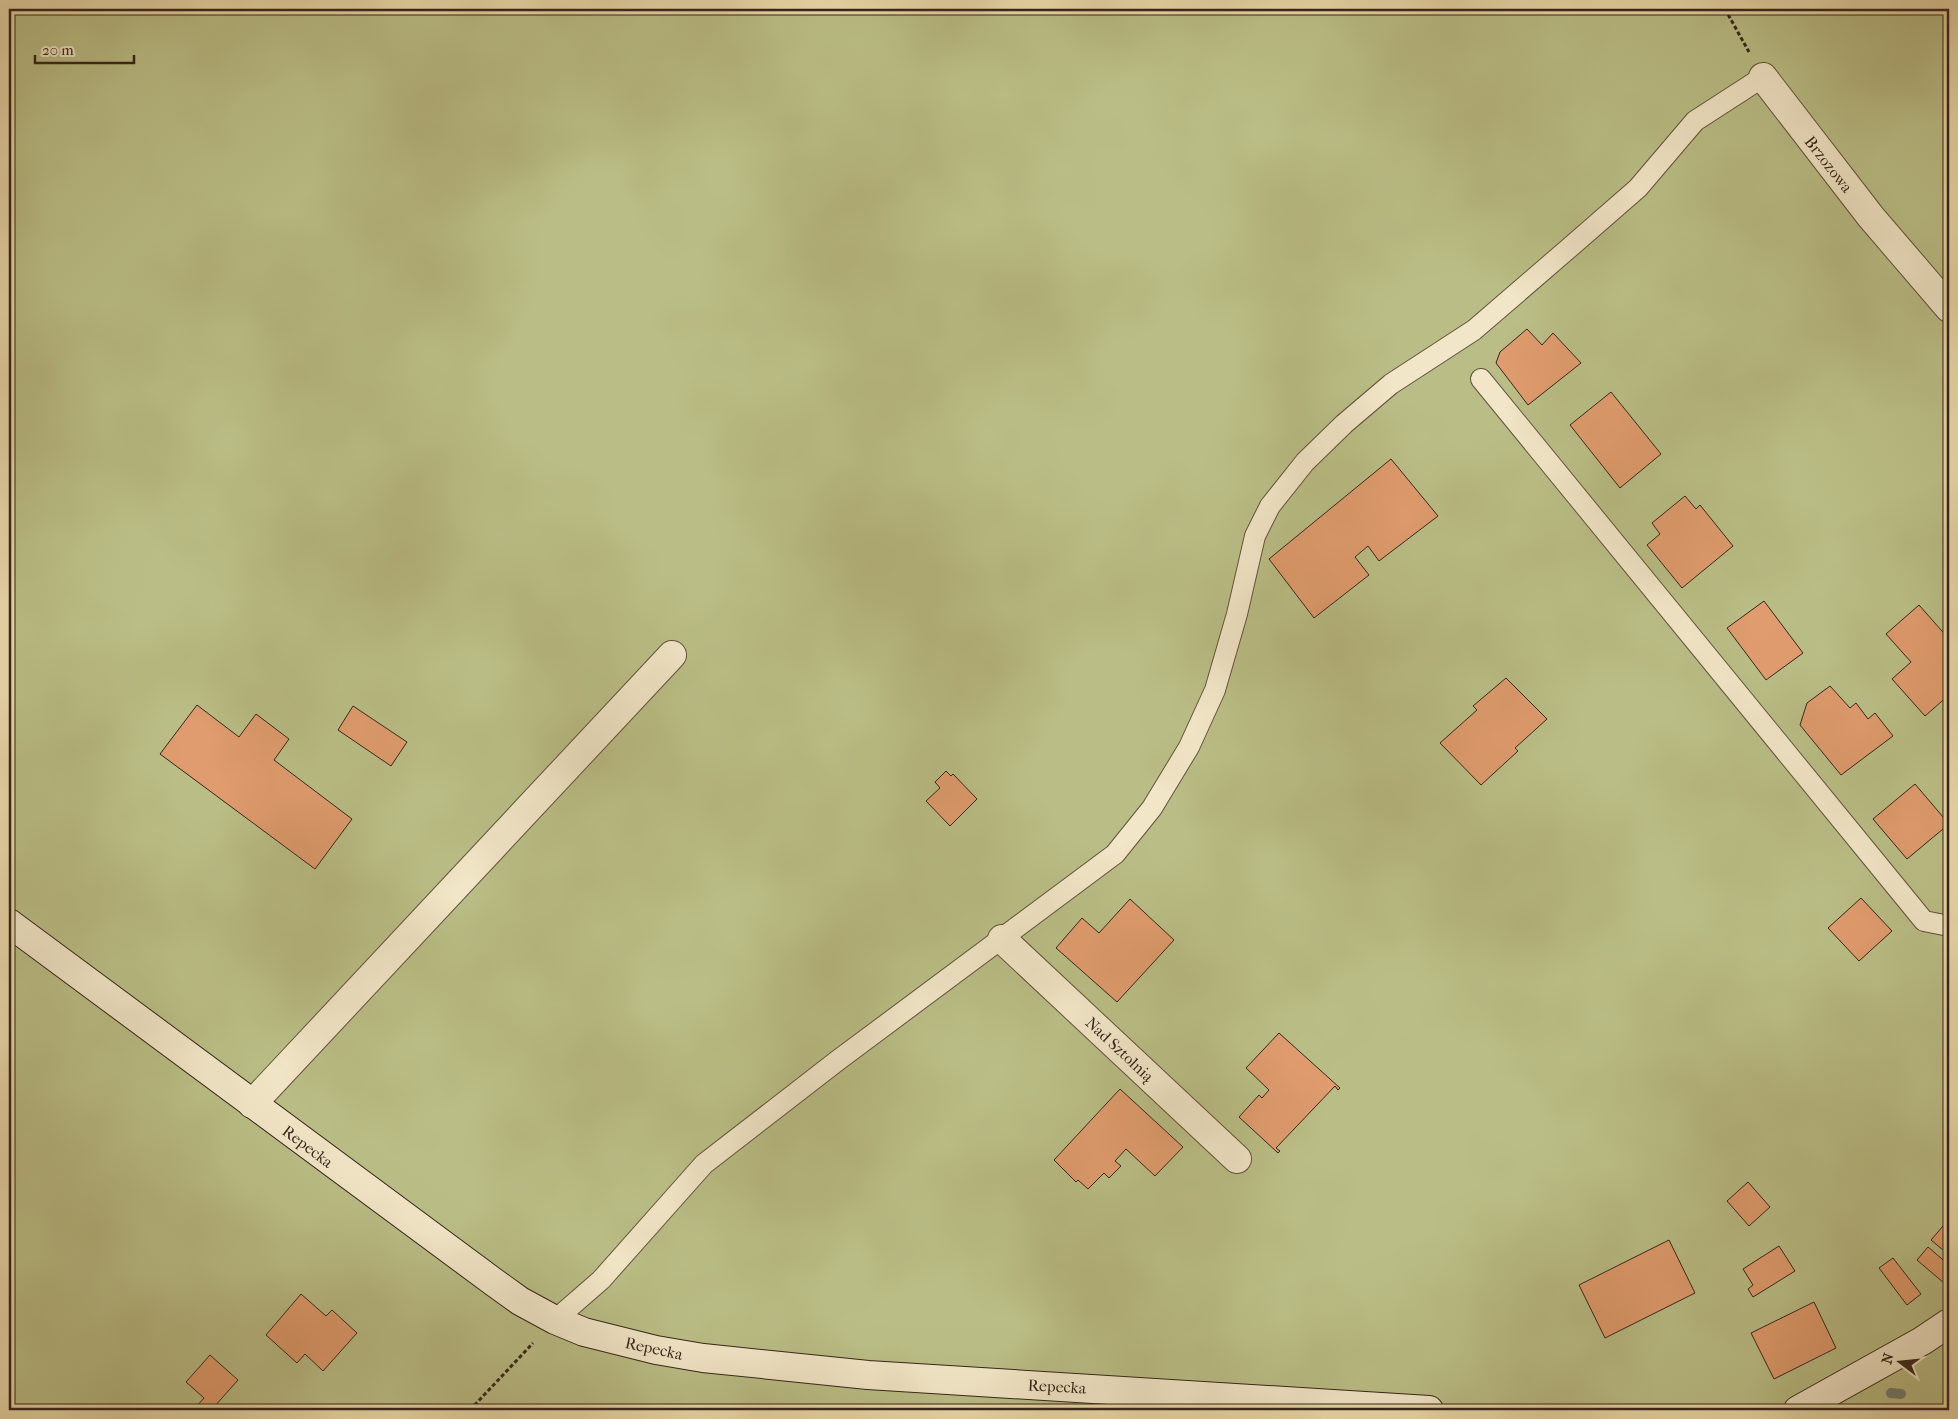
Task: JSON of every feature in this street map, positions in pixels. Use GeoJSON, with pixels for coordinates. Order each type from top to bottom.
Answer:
{"type":"FeatureCollection","features":[{"type":"Feature","properties":{"kind":"street","name":"Brzozowa"},"geometry":{"type":"LineString","coordinates":[[1763,77],[1870,217],[1949,308]]}},
{"type":"Feature","properties":{"kind":"street"},"geometry":{"type":"LineString","coordinates":[[252,1104],[672,655]]}},
{"type":"Feature","properties":{"kind":"street","name":"Repecka"},"geometry":{"type":"LineString","coordinates":[[9,923],[520,1301],[555,1320],[584,1332],[656,1350],[703,1358],[868,1375],[1429,1410]]}},
{"type":"Feature","properties":{"kind":"street","name":"Nad Sztolnią"},"geometry":{"type":"LineString","coordinates":[[1002,939],[1237,1160]]}},
{"type":"Feature","properties":{"kind":"street"},"geometry":{"type":"LineString","coordinates":[[1798,1410],[1922,1341],[1949,1323]]}},
{"type":"Feature","properties":{"kind":"lane"},"geometry":{"type":"LineString","coordinates":[[555,1320],[601,1280],[704,1164],[837,1061],[1114,854],[1152,808],[1189,747],[1215,690],[1237,614],[1255,536],[1270,506],[1305,462],[1344,424],[1385,390],[1474,330],[1638,188],[1695,121],[1763,77]]}},
{"type":"Feature","properties":{"kind":"lane"},"geometry":{"type":"LineString","coordinates":[[1481,379],[1924,921],[1949,926]]}},
{"type":"Feature","properties":{"kind":"path"},"geometry":{"type":"LineString","coordinates":[[1725,9],[1763,77]]}},
{"type":"Feature","properties":{"kind":"path"},"geometry":{"type":"LineString","coordinates":[[470,1410],[555,1320]]}},
{"type":"Feature","properties":{"kind":"green space"},"geometry":{"type":"Polygon","coordinates":[[[9,9],[1949,9],[1949,1410],[9,1410],[9,9]]]}},
{"type":"Feature","properties":{"kind":"building"},"geometry":{"type":"Polygon","coordinates":[[[1527,329],[1542,345],[1553,333],[1581,363],[1528,405],[1496,363],[1500,352],[1527,329]]]}},
{"type":"Feature","properties":{"kind":"building"},"geometry":{"type":"Polygon","coordinates":[[[1611,392],[1661,454],[1620,488],[1570,425],[1611,392]]]}},
{"type":"Feature","properties":{"kind":"building"},"geometry":{"type":"Polygon","coordinates":[[[1391,459],[1438,516],[1379,561],[1368,546],[1355,557],[1369,575],[1314,618],[1269,559],[1391,459]]]}},
{"type":"Feature","properties":{"kind":"building"},"geometry":{"type":"Polygon","coordinates":[[[1685,496],[1696,509],[1700,505],[1733,546],[1682,588],[1647,545],[1660,534],[1652,523],[1685,496]]]}},
{"type":"Feature","properties":{"kind":"building"},"geometry":{"type":"Polygon","coordinates":[[[1764,601],[1803,653],[1766,680],[1727,628],[1764,601]]]}},
{"type":"Feature","properties":{"kind":"building"},"geometry":{"type":"Polygon","coordinates":[[[1919,605],[1949,639],[1949,695],[1925,716],[1892,679],[1911,662],[1886,634],[1919,605]]]}},
{"type":"Feature","properties":{"kind":"building"},"geometry":{"type":"Polygon","coordinates":[[[1506,678],[1547,719],[1515,748],[1518,751],[1481,785],[1440,743],[1477,710],[1473,706],[1506,678]]]}},
{"type":"Feature","properties":{"kind":"building"},"geometry":{"type":"Polygon","coordinates":[[[1830,686],[1850,708],[1856,703],[1868,719],[1875,713],[1893,736],[1841,775],[1800,725],[1807,703],[1830,686]]]}},
{"type":"Feature","properties":{"kind":"building"},"geometry":{"type":"Polygon","coordinates":[[[197,705],[239,737],[256,714],[289,739],[274,760],[352,819],[315,869],[160,754],[197,705]]]}},
{"type":"Feature","properties":{"kind":"building"},"geometry":{"type":"Polygon","coordinates":[[[353,706],[407,742],[391,766],[338,730],[353,706]]]}},
{"type":"Feature","properties":{"kind":"building"},"geometry":{"type":"Polygon","coordinates":[[[946,771],[951,776],[953,774],[977,799],[950,826],[926,801],[940,788],[935,782],[946,771]]]}},
{"type":"Feature","properties":{"kind":"building"},"geometry":{"type":"Polygon","coordinates":[[[1915,784],[1949,824],[1907,859],[1873,819],[1915,784]]]}},
{"type":"Feature","properties":{"kind":"building"},"geometry":{"type":"Polygon","coordinates":[[[1861,898],[1892,931],[1859,961],[1828,928],[1861,898]]]}},
{"type":"Feature","properties":{"kind":"building"},"geometry":{"type":"Polygon","coordinates":[[[1130,899],[1174,940],[1117,1002],[1056,948],[1082,918],[1099,933],[1130,899]]]}},
{"type":"Feature","properties":{"kind":"building"},"geometry":{"type":"Polygon","coordinates":[[[1279,1033],[1340,1088],[1338,1090],[1335,1086],[1276,1148],[1280,1151],[1278,1153],[1239,1117],[1259,1095],[1262,1098],[1269,1090],[1246,1068],[1279,1033]]]}},
{"type":"Feature","properties":{"kind":"building"},"geometry":{"type":"Polygon","coordinates":[[[1120,1089],[1183,1147],[1155,1176],[1126,1149],[1115,1161],[1121,1166],[1109,1178],[1104,1173],[1088,1189],[1078,1180],[1076,1182],[1054,1160],[1120,1089]]]}},
{"type":"Feature","properties":{"kind":"building"},"geometry":{"type":"Polygon","coordinates":[[[1748,1182],[1770,1207],[1749,1226],[1727,1201],[1748,1182]]]}},
{"type":"Feature","properties":{"kind":"building"},"geometry":{"type":"Polygon","coordinates":[[[1949,1219],[1949,1255],[1931,1240],[1949,1219]]]}},
{"type":"Feature","properties":{"kind":"building"},"geometry":{"type":"Polygon","coordinates":[[[1669,1240],[1695,1293],[1605,1338],[1579,1285],[1669,1240]]]}},
{"type":"Feature","properties":{"kind":"building"},"geometry":{"type":"Polygon","coordinates":[[[1779,1246],[1795,1271],[1753,1297],[1748,1289],[1753,1285],[1743,1269],[1779,1246]]]}},
{"type":"Feature","properties":{"kind":"building"},"geometry":{"type":"Polygon","coordinates":[[[1928,1247],[1949,1265],[1949,1277],[1944,1283],[1917,1260],[1928,1247]]]}},
{"type":"Feature","properties":{"kind":"building"},"geometry":{"type":"Polygon","coordinates":[[[1893,1258],[1921,1294],[1907,1305],[1879,1268],[1893,1258]]]}},
{"type":"Feature","properties":{"kind":"building"},"geometry":{"type":"Polygon","coordinates":[[[301,1294],[326,1316],[332,1310],[357,1333],[323,1371],[305,1354],[297,1363],[266,1335],[301,1294]]]}},
{"type":"Feature","properties":{"kind":"building"},"geometry":{"type":"Polygon","coordinates":[[[1814,1302],[1836,1348],[1774,1379],[1751,1333],[1814,1302]]]}},
{"type":"Feature","properties":{"kind":"building"},"geometry":{"type":"Polygon","coordinates":[[[210,1355],[238,1380],[214,1407],[217,1410],[193,1410],[204,1398],[186,1382],[210,1355]]]}},
{"type":"Feature","properties":{"kind":"waterway"},"geometry":{"type":"LineString","coordinates":[[1891,1393],[1901,1394]]}}]}
